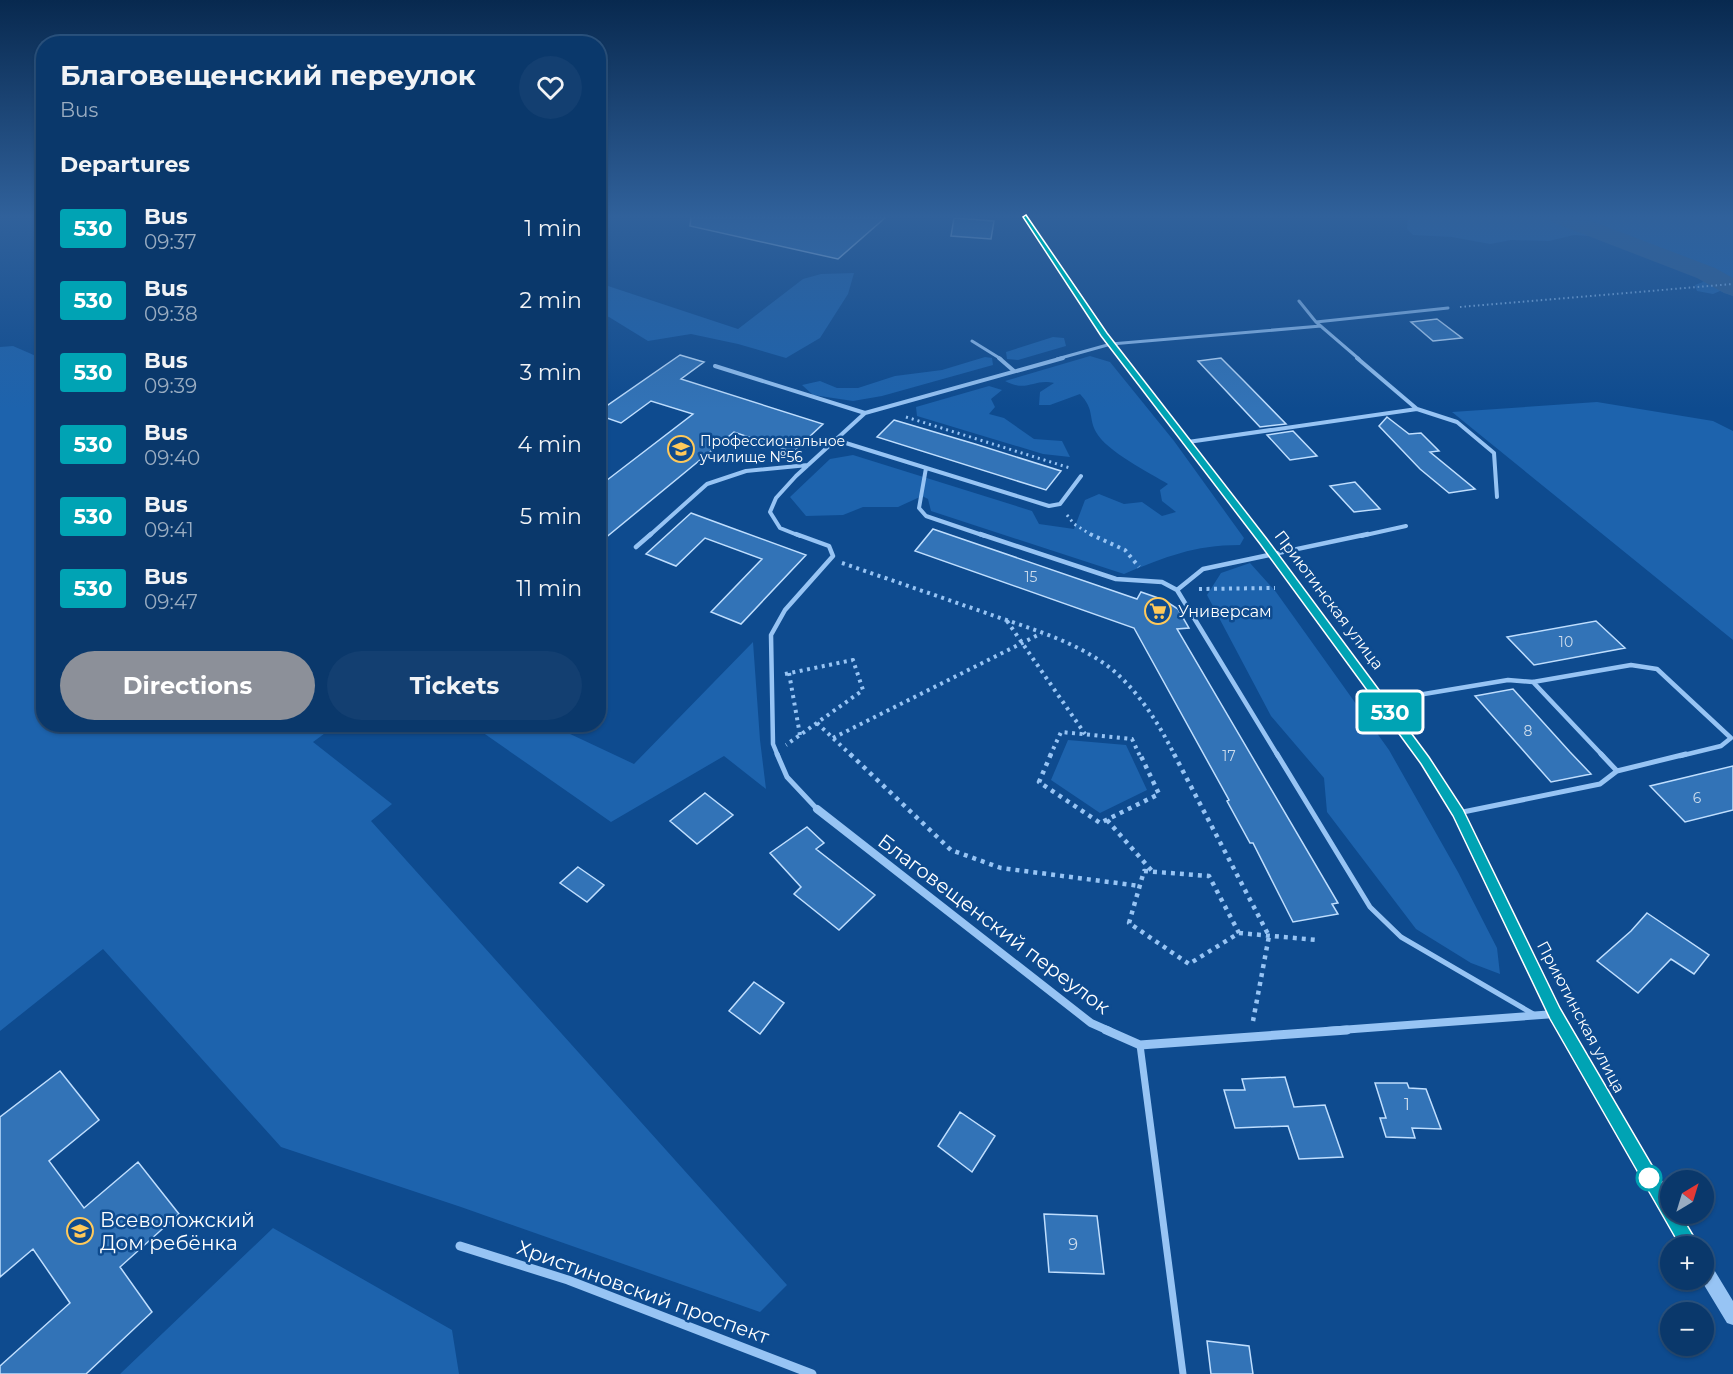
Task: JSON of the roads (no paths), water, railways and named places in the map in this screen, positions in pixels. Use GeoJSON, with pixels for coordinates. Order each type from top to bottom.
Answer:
{"type":"FeatureCollection","features":[{"type":"Feature","properties":{"kind":"street","name":"Приютинская улица"},"geometry":{"type":"LineString","coordinates":[[1069,281],[1111,344],[1188,442],[1425,760],[1458,813],[1555,1014],[1684,1236]]}},
{"type":"Feature","properties":{"kind":"street","name":"Благовещенский переулок"},"geometry":{"type":"LineString","coordinates":[[817,809],[1091,1023],[1140,1045],[1555,1014]]}},
{"type":"Feature","properties":{"kind":"street","name":"Христиновский проспект"},"geometry":{"type":"LineString","coordinates":[[460,1246],[568,1280],[812,1374]]}},
{"type":"Feature","properties":{"kind":"street"},"geometry":{"type":"LineString","coordinates":[[1714,1286],[1733,1317]]}},
{"type":"Feature","properties":{"kind":"lane"},"geometry":{"type":"LineString","coordinates":[[1299,301],[1316,322],[1417,409],[1457,422],[1494,453],[1497,497]]}},
{"type":"Feature","properties":{"kind":"lane"},"geometry":{"type":"LineString","coordinates":[[1316,322],[1448,308]]}},
{"type":"Feature","properties":{"kind":"lane"},"geometry":{"type":"LineString","coordinates":[[715,366],[865,412],[1111,344],[1321,326]]}},
{"type":"Feature","properties":{"kind":"lane"},"geometry":{"type":"LineString","coordinates":[[972,341],[995,354],[1014,371]]}},
{"type":"Feature","properties":{"kind":"lane"},"geometry":{"type":"LineString","coordinates":[[1188,442],[1417,409]]}},
{"type":"Feature","properties":{"kind":"lane"},"geometry":{"type":"LineString","coordinates":[[817,809],[787,777],[773,744],[771,634],[785,610],[833,556],[829,546],[780,528],[770,512],[776,498],[865,412]]}},
{"type":"Feature","properties":{"kind":"lane"},"geometry":{"type":"LineString","coordinates":[[836,440],[1049,506],[1060,504],[1081,476]]}},
{"type":"Feature","properties":{"kind":"lane"},"geometry":{"type":"LineString","coordinates":[[636,547],[708,484],[747,471],[808,465]]}},
{"type":"Feature","properties":{"kind":"lane"},"geometry":{"type":"LineString","coordinates":[[926,468],[919,508],[926,516],[1116,579],[1162,582],[1178,590],[1370,907],[1401,937],[1535,1015]]}},
{"type":"Feature","properties":{"kind":"lane"},"geometry":{"type":"LineString","coordinates":[[1178,590],[1203,569],[1406,526]]}},
{"type":"Feature","properties":{"kind":"lane"},"geometry":{"type":"LineString","coordinates":[[1382,701],[1508,680],[1533,682],[1631,665],[1658,669],[1731,738],[1721,746],[1617,771],[1600,784],[1458,813]]}},
{"type":"Feature","properties":{"kind":"lane"},"geometry":{"type":"LineString","coordinates":[[1533,682],[1617,771]]}},
{"type":"Feature","properties":{"kind":"lane"},"geometry":{"type":"LineString","coordinates":[[1140,1045],[1183,1374]]}},
{"type":"Feature","properties":{"kind":"waterway"},"geometry":{"type":"LineString","coordinates":[[1721,281],[1733,288]]}},
{"type":"Feature","properties":{"kind":"place","name":"Профессиональное училище №56"},"geometry":{"type":"Point","coordinates":[681,449]}},
{"type":"Feature","properties":{"kind":"place","name":"Универсам"},"geometry":{"type":"Point","coordinates":[1158,611]}},
{"type":"Feature","properties":{"kind":"place","name":"Всеволожский Дом ребёнка"},"geometry":{"type":"Point","coordinates":[80,1231]}}]}
